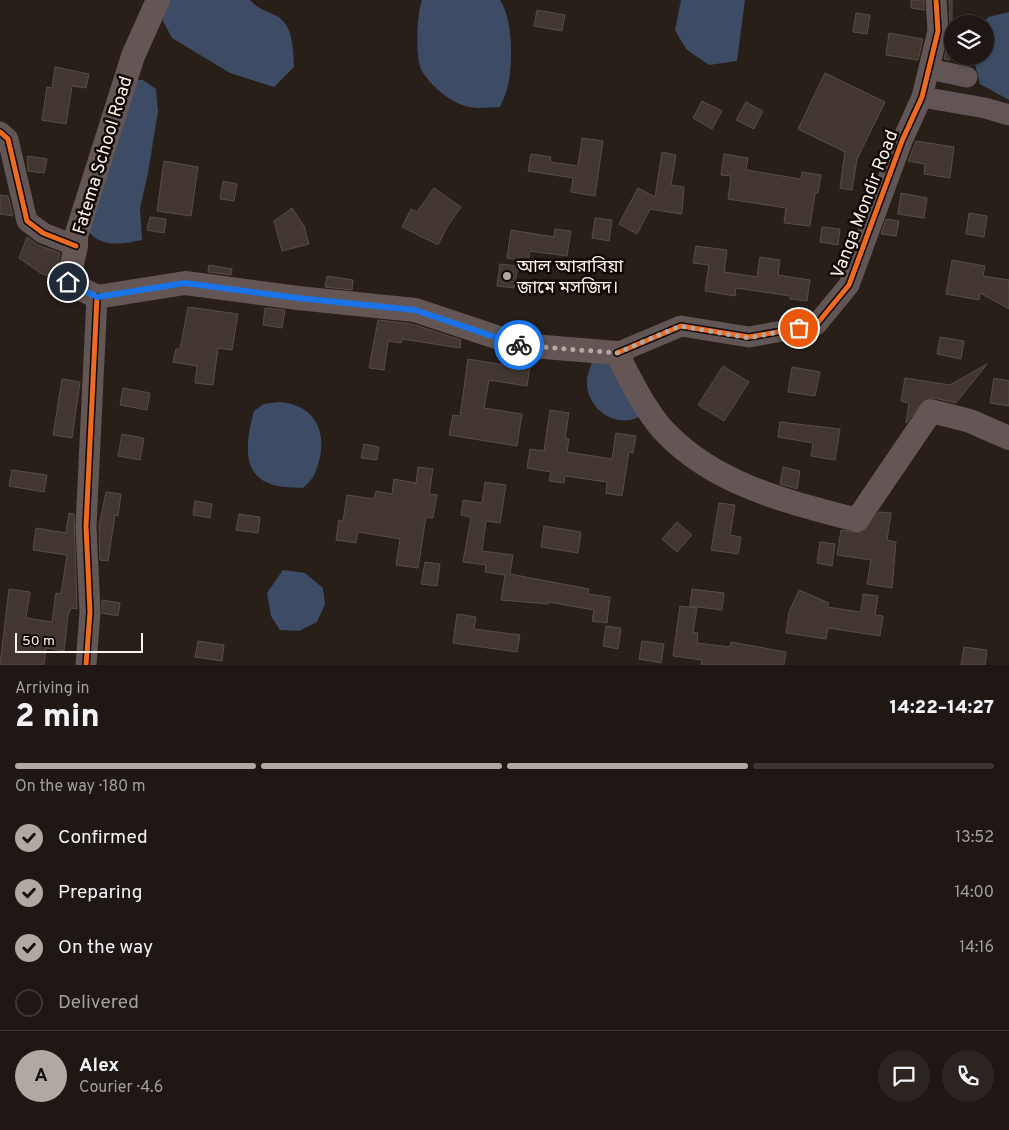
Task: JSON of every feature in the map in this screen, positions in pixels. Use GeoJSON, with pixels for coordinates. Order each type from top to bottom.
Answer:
{"type":"FeatureCollection","features":[{"type":"Feature","properties":{"kind":"main road","name":"Fatema School Road"},"geometry":{"type":"LineString","coordinates":[[97,297],[68,282],[76,246],[76,236],[133,56],[158,0]]}},
{"type":"Feature","properties":{"kind":"main road"},"geometry":{"type":"LineString","coordinates":[[97,297],[185,283],[298,298],[415,310],[520,345],[617,353],[631,382],[666,434],[710,470],[779,499],[856,520],[931,410],[970,421],[1009,438]]}},
{"type":"Feature","properties":{"kind":"street","name":"Vanga Mondir Road"},"geometry":{"type":"LineString","coordinates":[[617,353],[680,326],[749,338],[816,325],[849,285],[902,141],[922,98],[938,31],[936,0]]}},
{"type":"Feature","properties":{"kind":"street"},"geometry":{"type":"LineString","coordinates":[[929,69],[966,77]]}},
{"type":"Feature","properties":{"kind":"street"},"geometry":{"type":"LineString","coordinates":[[922,98],[985,108],[1009,115]]}},
{"type":"Feature","properties":{"kind":"street"},"geometry":{"type":"LineString","coordinates":[[0,132],[8,139],[27,221],[43,233],[76,246]]}},
{"type":"Feature","properties":{"kind":"street"},"geometry":{"type":"LineString","coordinates":[[86,665],[90,612],[86,526],[97,297]]}},
{"type":"Feature","properties":{"kind":"water"},"geometry":{"type":"Polygon","coordinates":[[[165,0],[250,0],[259,8],[283,20],[287,26],[292,39],[294,67],[274,87],[230,73],[172,38],[163,21],[165,0]]]}},
{"type":"Feature","properties":{"kind":"water"},"geometry":{"type":"Polygon","coordinates":[[[422,0],[500,0],[510,29],[511,54],[510,76],[500,107],[477,108],[462,105],[441,92],[429,81],[419,63],[417,45],[422,0]]]}},
{"type":"Feature","properties":{"kind":"water"},"geometry":{"type":"Polygon","coordinates":[[[681,0],[745,0],[737,61],[709,65],[686,49],[675,30],[681,0]]]}},
{"type":"Feature","properties":{"kind":"water"},"geometry":{"type":"Polygon","coordinates":[[[1009,12],[1009,100],[980,84],[975,65],[994,65],[994,16],[1009,12]]]}},
{"type":"Feature","properties":{"kind":"water"},"geometry":{"type":"Polygon","coordinates":[[[135,80],[143,80],[156,89],[158,111],[140,208],[142,240],[128,243],[106,243],[100,241],[89,232],[135,80]]]}},
{"type":"Feature","properties":{"kind":"water"},"geometry":{"type":"Polygon","coordinates":[[[592,362],[635,364],[648,388],[642,415],[623,421],[605,415],[598,409],[588,391],[587,379],[592,362]]]}},
{"type":"Feature","properties":{"kind":"water"},"geometry":{"type":"Polygon","coordinates":[[[278,402],[292,404],[303,409],[312,416],[318,425],[321,436],[319,460],[315,473],[303,488],[281,487],[268,483],[259,477],[249,461],[248,441],[254,411],[264,404],[278,402]]]}},
{"type":"Feature","properties":{"kind":"water"},"geometry":{"type":"Polygon","coordinates":[[[283,570],[305,573],[323,588],[325,604],[317,622],[299,631],[280,630],[271,616],[267,593],[283,570]]]}},
{"type":"Feature","properties":{"kind":"building"},"geometry":{"type":"Polygon","coordinates":[[[911,0],[924,0],[924,10],[911,8],[911,0]]]}},
{"type":"Feature","properties":{"kind":"building"},"geometry":{"type":"Polygon","coordinates":[[[949,0],[952,0],[952,15],[950,15],[949,0]]]}},
{"type":"Feature","properties":{"kind":"building"},"geometry":{"type":"Polygon","coordinates":[[[537,10],[565,15],[562,31],[534,26],[537,10]]]}},
{"type":"Feature","properties":{"kind":"building"},"geometry":{"type":"Polygon","coordinates":[[[856,13],[870,15],[867,34],[853,32],[856,13]]]}},
{"type":"Feature","properties":{"kind":"building"},"geometry":{"type":"Polygon","coordinates":[[[889,33],[923,39],[918,60],[886,55],[889,33]]]}},
{"type":"Feature","properties":{"kind":"building"},"geometry":{"type":"Polygon","coordinates":[[[55,67],[89,74],[86,88],[72,86],[66,124],[42,120],[47,87],[52,88],[55,67]]]}},
{"type":"Feature","properties":{"kind":"building"},"geometry":{"type":"Polygon","coordinates":[[[825,73],[885,102],[857,159],[852,190],[840,188],[845,152],[798,129],[825,73]]]}},
{"type":"Feature","properties":{"kind":"building"},"geometry":{"type":"Polygon","coordinates":[[[702,101],[722,111],[712,129],[693,118],[702,101]]]}},
{"type":"Feature","properties":{"kind":"building"},"geometry":{"type":"Polygon","coordinates":[[[746,102],[763,111],[754,129],[736,120],[746,102]]]}},
{"type":"Feature","properties":{"kind":"building"},"geometry":{"type":"Polygon","coordinates":[[[582,138],[603,141],[595,196],[571,192],[573,178],[528,171],[531,154],[551,157],[550,162],[578,166],[582,138]]]}},
{"type":"Feature","properties":{"kind":"building"},"geometry":{"type":"Polygon","coordinates":[[[916,141],[954,147],[950,178],[924,174],[925,164],[908,161],[916,141]]]}},
{"type":"Feature","properties":{"kind":"building"},"geometry":{"type":"Polygon","coordinates":[[[662,152],[676,155],[671,185],[684,187],[682,212],[681,214],[650,209],[637,234],[619,224],[638,188],[655,197],[662,152]]]}},
{"type":"Feature","properties":{"kind":"building"},"geometry":{"type":"Polygon","coordinates":[[[724,154],[748,158],[746,170],[801,179],[802,172],[821,175],[818,193],[815,193],[810,226],[784,223],[786,208],[728,199],[731,176],[721,175],[724,154]]]}},
{"type":"Feature","properties":{"kind":"building"},"geometry":{"type":"Polygon","coordinates":[[[27,156],[47,159],[44,173],[28,171],[27,156]]]}},
{"type":"Feature","properties":{"kind":"building"},"geometry":{"type":"Polygon","coordinates":[[[164,161],[198,167],[191,216],[157,211],[164,161]]]}},
{"type":"Feature","properties":{"kind":"building"},"geometry":{"type":"Polygon","coordinates":[[[223,181],[237,184],[234,201],[220,199],[223,181]]]}},
{"type":"Feature","properties":{"kind":"building"},"geometry":{"type":"Polygon","coordinates":[[[434,188],[461,207],[447,227],[438,245],[402,227],[411,209],[417,212],[434,188]]]}},
{"type":"Feature","properties":{"kind":"building"},"geometry":{"type":"Polygon","coordinates":[[[901,193],[927,198],[924,218],[898,214],[901,193]]]}},
{"type":"Feature","properties":{"kind":"building"},"geometry":{"type":"Polygon","coordinates":[[[0,195],[8,196],[13,216],[0,214],[0,195]]]}},
{"type":"Feature","properties":{"kind":"building"},"geometry":{"type":"Polygon","coordinates":[[[292,208],[304,226],[309,244],[282,251],[274,221],[292,208]]]}},
{"type":"Feature","properties":{"kind":"building"},"geometry":{"type":"Polygon","coordinates":[[[969,213],[987,216],[984,237],[966,234],[969,213]]]}},
{"type":"Feature","properties":{"kind":"building"},"geometry":{"type":"Polygon","coordinates":[[[150,217],[166,219],[164,233],[147,230],[150,217]]]}},
{"type":"Feature","properties":{"kind":"building"},"geometry":{"type":"Polygon","coordinates":[[[595,218],[612,220],[609,241],[592,238],[595,218]]]}},
{"type":"Feature","properties":{"kind":"building"},"geometry":{"type":"Polygon","coordinates":[[[886,219],[899,221],[896,236],[881,234],[886,219]]]}},
{"type":"Feature","properties":{"kind":"building"},"geometry":{"type":"Polygon","coordinates":[[[822,227],[840,229],[838,245],[820,242],[822,227]]]}},
{"type":"Feature","properties":{"kind":"building"},"geometry":{"type":"Polygon","coordinates":[[[555,229],[571,231],[567,256],[530,251],[528,262],[507,258],[511,230],[554,237],[555,229]]]}},
{"type":"Feature","properties":{"kind":"building"},"geometry":{"type":"Polygon","coordinates":[[[27,237],[38,245],[60,253],[55,278],[42,274],[19,258],[27,237]]]}},
{"type":"Feature","properties":{"kind":"building"},"geometry":{"type":"Polygon","coordinates":[[[696,246],[727,250],[724,272],[757,277],[760,257],[780,260],[778,275],[810,280],[807,301],[790,299],[790,296],[736,288],[735,296],[705,291],[709,265],[693,263],[696,246]]]}},
{"type":"Feature","properties":{"kind":"building"},"geometry":{"type":"Polygon","coordinates":[[[952,260],[985,266],[983,276],[1009,280],[1009,309],[980,293],[979,300],[946,294],[952,260]]]}},
{"type":"Feature","properties":{"kind":"building"},"geometry":{"type":"Polygon","coordinates":[[[500,264],[518,266],[514,288],[497,286],[500,264]]]}},
{"type":"Feature","properties":{"kind":"building"},"geometry":{"type":"Polygon","coordinates":[[[209,265],[232,269],[231,275],[208,272],[209,265]]]}},
{"type":"Feature","properties":{"kind":"building"},"geometry":{"type":"Polygon","coordinates":[[[327,276],[353,280],[352,290],[325,287],[327,276]]]}},
{"type":"Feature","properties":{"kind":"building"},"geometry":{"type":"Polygon","coordinates":[[[188,307],[238,314],[232,350],[218,348],[213,385],[195,383],[197,366],[173,362],[176,349],[180,349],[188,307]]]}},
{"type":"Feature","properties":{"kind":"building"},"geometry":{"type":"Polygon","coordinates":[[[265,308],[285,310],[282,328],[263,325],[265,308]]]}},
{"type":"Feature","properties":{"kind":"building"},"geometry":{"type":"Polygon","coordinates":[[[378,320],[412,324],[461,340],[460,348],[402,339],[401,343],[388,341],[384,370],[369,368],[378,320]]]}},
{"type":"Feature","properties":{"kind":"building"},"geometry":{"type":"Polygon","coordinates":[[[940,337],[964,341],[961,359],[937,354],[940,337]]]}},
{"type":"Feature","properties":{"kind":"building"},"geometry":{"type":"Polygon","coordinates":[[[515,358],[531,360],[527,386],[489,380],[484,408],[522,414],[517,446],[449,435],[453,415],[460,416],[468,359],[511,366],[511,360],[515,361],[515,358]]]}},
{"type":"Feature","properties":{"kind":"building"},"geometry":{"type":"Polygon","coordinates":[[[987,364],[956,403],[926,398],[906,423],[909,403],[901,401],[905,378],[950,385],[987,364]]]}},
{"type":"Feature","properties":{"kind":"building"},"geometry":{"type":"Polygon","coordinates":[[[723,366],[749,382],[724,421],[698,405],[723,366]]]}},
{"type":"Feature","properties":{"kind":"building"},"geometry":{"type":"Polygon","coordinates":[[[792,367],[820,372],[815,396],[788,392],[792,367]]]}},
{"type":"Feature","properties":{"kind":"building"},"geometry":{"type":"Polygon","coordinates":[[[994,378],[1009,381],[1009,406],[990,403],[994,378]]]}},
{"type":"Feature","properties":{"kind":"building"},"geometry":{"type":"Polygon","coordinates":[[[62,379],[80,382],[72,438],[53,435],[62,379]]]}},
{"type":"Feature","properties":{"kind":"building"},"geometry":{"type":"Polygon","coordinates":[[[123,388],[150,393],[147,410],[120,405],[123,388]]]}},
{"type":"Feature","properties":{"kind":"building"},"geometry":{"type":"Polygon","coordinates":[[[550,410],[569,413],[565,438],[569,439],[567,452],[612,459],[616,433],[636,436],[633,453],[629,452],[622,496],[606,493],[607,482],[565,476],[564,483],[549,481],[551,472],[527,468],[530,449],[544,451],[550,410]]]}},
{"type":"Feature","properties":{"kind":"building"},"geometry":{"type":"Polygon","coordinates":[[[780,422],[840,429],[835,460],[811,456],[813,443],[778,437],[780,422]]]}},
{"type":"Feature","properties":{"kind":"building"},"geometry":{"type":"Polygon","coordinates":[[[122,434],[144,438],[140,460],[118,456],[122,434]]]}},
{"type":"Feature","properties":{"kind":"building"},"geometry":{"type":"Polygon","coordinates":[[[364,444],[379,447],[377,460],[361,458],[364,444]]]}},
{"type":"Feature","properties":{"kind":"building"},"geometry":{"type":"Polygon","coordinates":[[[418,467],[433,469],[429,494],[437,495],[433,518],[426,517],[418,568],[396,565],[400,539],[358,532],[356,543],[336,540],[339,520],[343,521],[347,495],[374,499],[376,491],[392,494],[394,479],[416,483],[418,467]]]}},
{"type":"Feature","properties":{"kind":"building"},"geometry":{"type":"Polygon","coordinates":[[[783,467],[800,471],[797,489],[780,484],[783,467]]]}},
{"type":"Feature","properties":{"kind":"building"},"geometry":{"type":"Polygon","coordinates":[[[12,470],[47,475],[44,492],[9,486],[12,470]]]}},
{"type":"Feature","properties":{"kind":"building"},"geometry":{"type":"Polygon","coordinates":[[[485,482],[506,485],[500,523],[486,521],[482,551],[513,555],[510,574],[589,589],[588,594],[610,597],[607,623],[592,621],[594,610],[548,602],[548,604],[501,600],[505,575],[485,572],[486,565],[463,562],[471,517],[461,515],[463,500],[482,503],[485,482]]]}},
{"type":"Feature","properties":{"kind":"building"},"geometry":{"type":"Polygon","coordinates":[[[106,492],[121,494],[118,516],[115,515],[108,561],[100,560],[99,526],[106,492]]]}},
{"type":"Feature","properties":{"kind":"building"},"geometry":{"type":"Polygon","coordinates":[[[195,501],[212,504],[210,518],[193,515],[195,501]]]}},
{"type":"Feature","properties":{"kind":"building"},"geometry":{"type":"Polygon","coordinates":[[[719,503],[735,505],[730,535],[741,537],[738,554],[711,550],[719,503]]]}},
{"type":"Feature","properties":{"kind":"building"},"geometry":{"type":"Polygon","coordinates":[[[879,512],[891,513],[887,540],[896,542],[892,588],[867,584],[871,560],[837,555],[841,530],[862,533],[879,512]]]}},
{"type":"Feature","properties":{"kind":"building"},"geometry":{"type":"Polygon","coordinates":[[[69,513],[74,514],[77,609],[71,608],[68,615],[64,651],[46,648],[44,665],[0,665],[9,589],[30,592],[26,618],[52,622],[56,593],[61,594],[67,555],[33,550],[36,528],[66,533],[69,513]]]}},
{"type":"Feature","properties":{"kind":"building"},"geometry":{"type":"Polygon","coordinates":[[[239,514],[260,517],[258,533],[236,530],[239,514]]]}},
{"type":"Feature","properties":{"kind":"building"},"geometry":{"type":"Polygon","coordinates":[[[677,522],[692,535],[677,552],[662,539],[677,522]]]}},
{"type":"Feature","properties":{"kind":"building"},"geometry":{"type":"Polygon","coordinates":[[[544,526],[581,532],[578,553],[541,547],[544,526]]]}},
{"type":"Feature","properties":{"kind":"building"},"geometry":{"type":"Polygon","coordinates":[[[820,542],[835,544],[832,566],[817,563],[820,542]]]}},
{"type":"Feature","properties":{"kind":"building"},"geometry":{"type":"Polygon","coordinates":[[[425,562],[440,564],[437,586],[421,584],[425,562]]]}},
{"type":"Feature","properties":{"kind":"building"},"geometry":{"type":"Polygon","coordinates":[[[692,589],[724,593],[722,610],[690,606],[692,589]]]}},
{"type":"Feature","properties":{"kind":"building"},"geometry":{"type":"Polygon","coordinates":[[[799,590],[829,603],[827,607],[861,612],[863,594],[878,596],[875,615],[883,616],[880,636],[828,628],[826,639],[786,633],[789,612],[799,590]]]}},
{"type":"Feature","properties":{"kind":"building"},"geometry":{"type":"Polygon","coordinates":[[[102,600],[120,603],[118,616],[102,613],[102,600]]]}},
{"type":"Feature","properties":{"kind":"building"},"geometry":{"type":"Polygon","coordinates":[[[680,606],[697,608],[693,632],[698,633],[697,643],[730,647],[731,642],[786,652],[784,665],[701,665],[702,660],[673,656],[680,606]]]}},
{"type":"Feature","properties":{"kind":"building"},"geometry":{"type":"Polygon","coordinates":[[[457,614],[476,617],[474,629],[520,635],[517,652],[453,643],[457,614]]]}},
{"type":"Feature","properties":{"kind":"building"},"geometry":{"type":"Polygon","coordinates":[[[606,626],[621,628],[618,649],[603,646],[606,626]]]}},
{"type":"Feature","properties":{"kind":"building"},"geometry":{"type":"Polygon","coordinates":[[[198,641],[224,645],[222,661],[195,657],[198,641]]]}},
{"type":"Feature","properties":{"kind":"building"},"geometry":{"type":"Polygon","coordinates":[[[642,641],[664,644],[661,663],[639,659],[642,641]]]}},
{"type":"Feature","properties":{"kind":"building"},"geometry":{"type":"Polygon","coordinates":[[[964,647],[987,650],[985,665],[961,665],[964,647]]]}},
{"type":"Feature","properties":{"kind":"cycle path"},"geometry":{"type":"LineString","coordinates":[[617,353],[681,326],[749,337],[816,325],[849,285],[902,141],[922,97],[938,31],[936,0]]}},
{"type":"Feature","properties":{"kind":"cycle path"},"geometry":{"type":"LineString","coordinates":[[0,132],[8,139],[27,221],[43,233],[76,246]]}},
{"type":"Feature","properties":{"kind":"cycle path"},"geometry":{"type":"LineString","coordinates":[[86,665],[90,612],[86,526],[97,297]]}},
{"type":"Feature","properties":{"kind":"way so far"},"geometry":{"type":"LineString","coordinates":[[519,345],[617,353],[680,326],[749,338],[799,328]]}},
{"type":"Feature","properties":{"kind":"place","name":"আল আরাবিয়া জামে মসজিদ।"},"geometry":{"type":"Point","coordinates":[507,276]}},
{"type":"Feature","properties":{"kind":"route"},"geometry":{"type":"LineString","coordinates":[[68,282],[97,297],[185,283],[298,298],[415,310],[519,345]]}}]}
